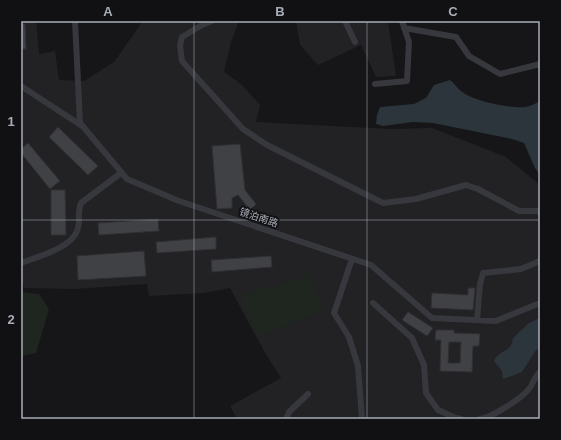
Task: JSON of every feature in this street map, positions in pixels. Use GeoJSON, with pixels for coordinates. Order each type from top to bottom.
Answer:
{"type":"FeatureCollection","features":[{"type":"Feature","properties":{"kind":"street","name":"镜泊南路"},"geometry":{"type":"LineString","coordinates":[[75,21],[80,123],[127,179],[179,201],[371,265],[432,318],[496,321],[540,303]]}},
{"type":"Feature","properties":{"kind":"street"},"geometry":{"type":"LineString","coordinates":[[212,21],[182,37],[180,46],[182,61],[243,129],[267,145],[383,203],[416,199],[466,185],[478,189],[519,211],[540,213]]}},
{"type":"Feature","properties":{"kind":"street"},"geometry":{"type":"LineString","coordinates":[[345,21],[355,42]]}},
{"type":"Feature","properties":{"kind":"street"},"geometry":{"type":"LineString","coordinates":[[375,84],[407,82],[409,42],[402,21]]}},
{"type":"Feature","properties":{"kind":"street"},"geometry":{"type":"LineString","coordinates":[[404,28],[456,37],[469,56],[500,74],[540,64]]}},
{"type":"Feature","properties":{"kind":"street"},"geometry":{"type":"LineString","coordinates":[[21,86],[83,127]]}},
{"type":"Feature","properties":{"kind":"street"},"geometry":{"type":"LineString","coordinates":[[21,263],[62,247],[73,238],[78,230],[79,208],[81,203],[121,173]]}},
{"type":"Feature","properties":{"kind":"street"},"geometry":{"type":"LineString","coordinates":[[352,259],[334,313],[349,337],[358,366],[362,419]]}},
{"type":"Feature","properties":{"kind":"street"},"geometry":{"type":"LineString","coordinates":[[477,320],[480,284],[483,273],[521,269],[540,261]]}},
{"type":"Feature","properties":{"kind":"street"},"geometry":{"type":"LineString","coordinates":[[373,303],[412,338],[424,365],[426,393],[438,410],[461,419]]}},
{"type":"Feature","properties":{"kind":"street"},"geometry":{"type":"LineString","coordinates":[[480,419],[499,411],[529,390],[535,376],[540,372]]}},
{"type":"Feature","properties":{"kind":"street"},"geometry":{"type":"LineString","coordinates":[[286,419],[289,412],[308,394]]}},
{"type":"Feature","properties":{"kind":"shaded area"},"geometry":{"type":"Polygon","coordinates":[[[21,21],[36,21],[39,54],[55,51],[59,80],[84,81],[114,62],[143,21],[239,21],[231,42],[224,72],[241,84],[260,105],[256,122],[391,129],[432,128],[506,157],[540,185],[540,419],[237,419],[230,406],[281,378],[264,351],[230,288],[204,293],[149,296],[147,284],[74,289],[24,288],[21,277],[21,21]]]}},
{"type":"Feature","properties":{"kind":"shaded area"},"geometry":{"type":"Polygon","coordinates":[[[296,21],[388,21],[396,76],[376,77],[361,45],[318,65],[300,45],[296,21]]]}},
{"type":"Feature","properties":{"kind":"shaded area"},"geometry":{"type":"Polygon","coordinates":[[[450,80],[466,95],[492,104],[511,107],[526,107],[540,101],[540,175],[535,168],[524,143],[512,139],[433,123],[413,122],[383,126],[376,124],[380,107],[414,104],[426,98],[434,85],[450,80]]]}},
{"type":"Feature","properties":{"kind":"shaded area"},"geometry":{"type":"Polygon","coordinates":[[[308,274],[323,309],[258,337],[241,298],[269,285],[271,290],[308,274]]]}},
{"type":"Feature","properties":{"kind":"shaded area"},"geometry":{"type":"Polygon","coordinates":[[[22,292],[39,294],[49,309],[36,353],[21,356],[22,292]]]}},
{"type":"Feature","properties":{"kind":"shaded area"},"geometry":{"type":"Polygon","coordinates":[[[540,318],[540,349],[536,350],[522,372],[503,379],[502,371],[494,361],[496,357],[510,347],[513,338],[529,323],[540,318]]]}},
{"type":"Feature","properties":{"kind":"building"},"geometry":{"type":"Polygon","coordinates":[[[21,24],[25,24],[26,49],[21,49],[21,24]]]}},
{"type":"Feature","properties":{"kind":"building"},"geometry":{"type":"Polygon","coordinates":[[[58,127],[98,166],[88,175],[49,137],[58,127]]]}},
{"type":"Feature","properties":{"kind":"building"},"geometry":{"type":"Polygon","coordinates":[[[28,143],[60,181],[50,189],[21,153],[21,149],[28,143]]]}},
{"type":"Feature","properties":{"kind":"building"},"geometry":{"type":"Polygon","coordinates":[[[240,144],[245,190],[256,204],[250,210],[238,195],[232,198],[232,208],[217,209],[212,146],[240,144]]]}},
{"type":"Feature","properties":{"kind":"building"},"geometry":{"type":"Polygon","coordinates":[[[51,190],[65,190],[66,235],[51,235],[51,190]]]}},
{"type":"Feature","properties":{"kind":"building"},"geometry":{"type":"Polygon","coordinates":[[[158,219],[159,231],[99,235],[98,223],[158,219]]]}},
{"type":"Feature","properties":{"kind":"building"},"geometry":{"type":"Polygon","coordinates":[[[216,237],[216,249],[157,253],[156,242],[216,237]]]}},
{"type":"Feature","properties":{"kind":"building"},"geometry":{"type":"Polygon","coordinates":[[[144,251],[146,276],[78,280],[77,256],[144,251]]]}},
{"type":"Feature","properties":{"kind":"building"},"geometry":{"type":"Polygon","coordinates":[[[271,256],[272,267],[212,272],[211,260],[271,256]]]}},
{"type":"Feature","properties":{"kind":"building"},"geometry":{"type":"Polygon","coordinates":[[[468,288],[475,288],[473,310],[431,308],[432,293],[468,295],[468,288]]]}},
{"type":"Feature","properties":{"kind":"building"},"geometry":{"type":"Polygon","coordinates":[[[408,312],[433,328],[427,336],[402,320],[408,312]]]}},
{"type":"Feature","properties":{"kind":"building"},"geometry":{"type":"Polygon","coordinates":[[[436,330],[454,330],[454,333],[480,334],[479,346],[473,346],[472,372],[440,371],[441,340],[435,340],[436,330]],[[449,342],[448,363],[460,363],[461,342],[449,342]]]}}]}
